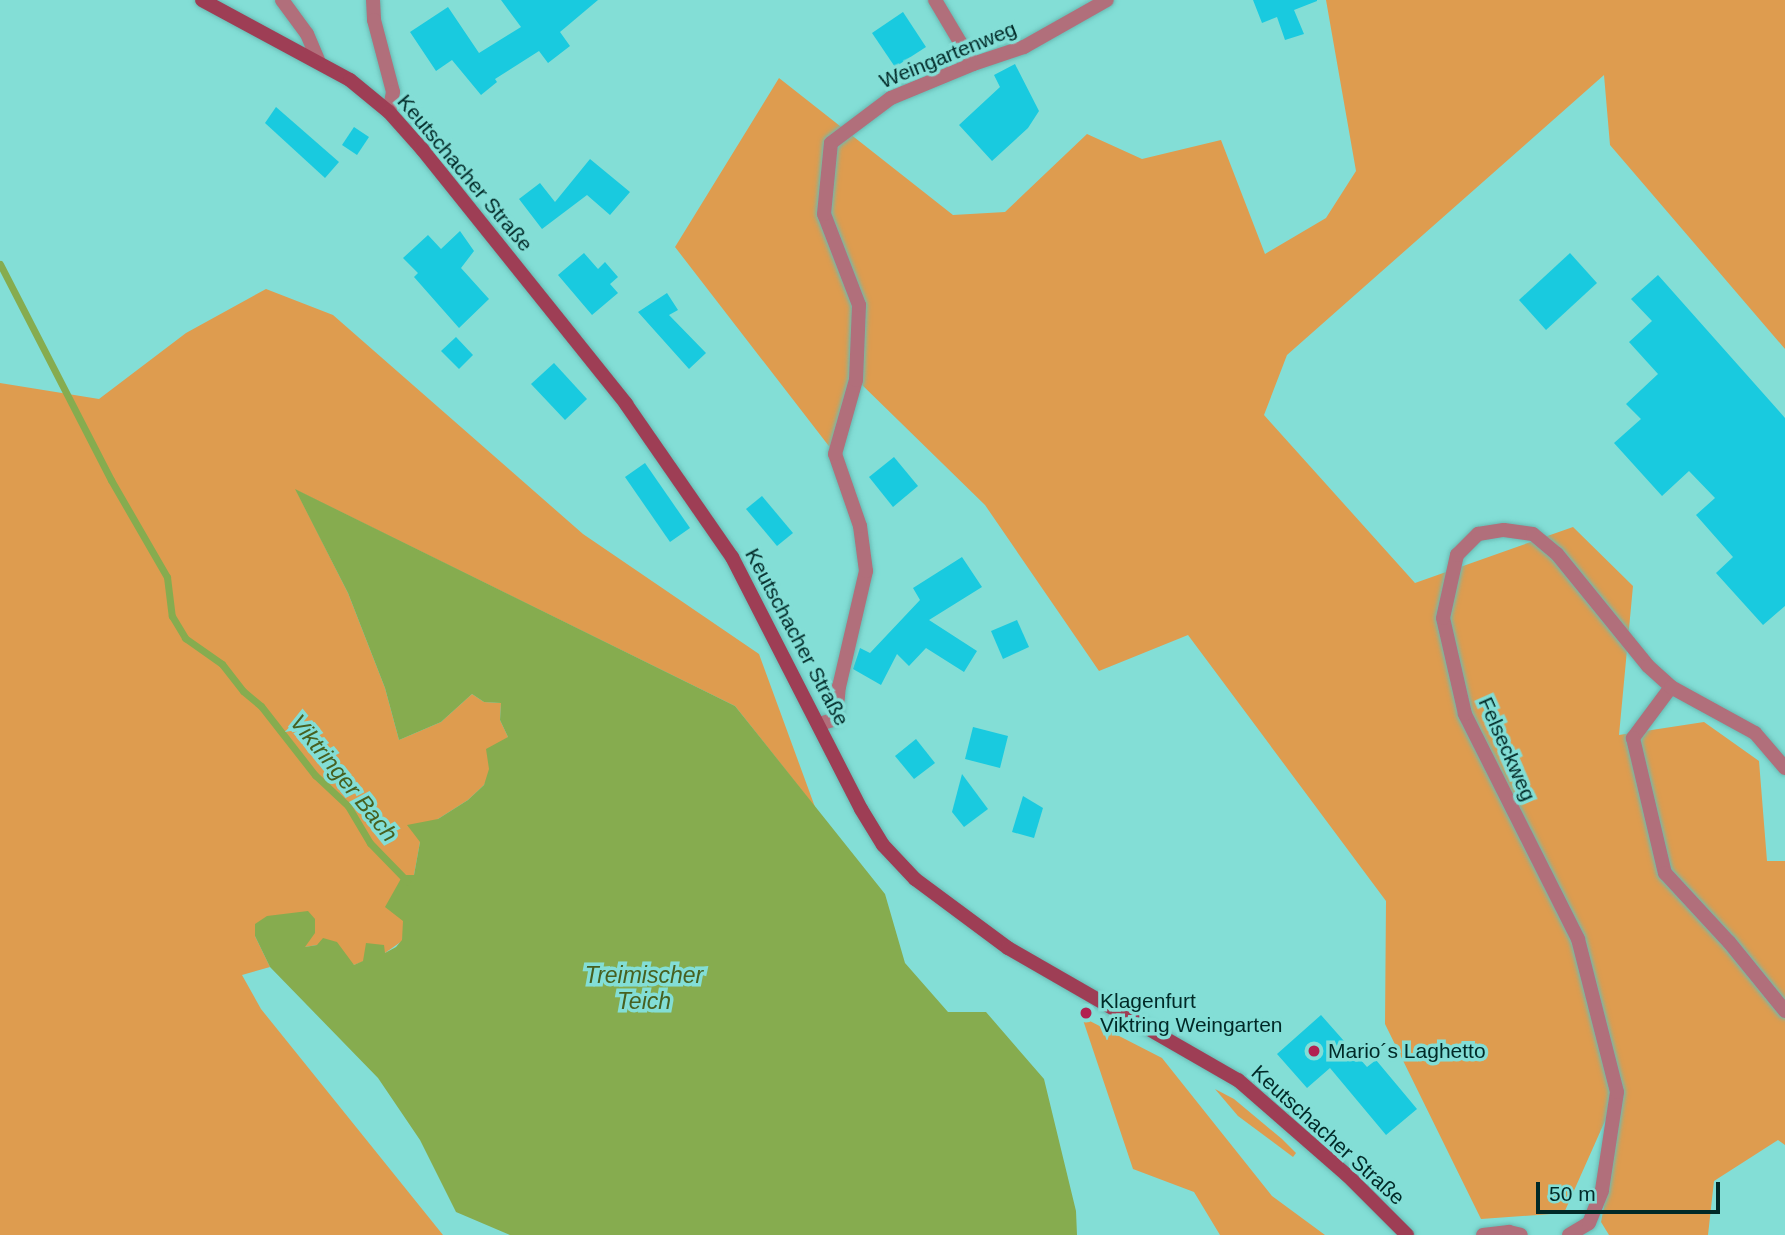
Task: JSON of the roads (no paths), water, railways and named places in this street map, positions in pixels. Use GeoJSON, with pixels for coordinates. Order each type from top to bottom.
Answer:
{"type":"FeatureCollection","features":[{"type":"Feature","properties":{"kind":"main road","name":"Keutschacher Straße"},"geometry":{"type":"LineString","coordinates":[[202,0],[318,60],[350,80],[389,112],[422,149],[634,415],[732,558],[820,724],[861,809],[883,845],[915,879],[1008,948],[1238,1080],[1347,1175],[1407,1235]]}},
{"type":"Feature","properties":{"kind":"street"},"geometry":{"type":"LineString","coordinates":[[282,0],[307,34],[318,60]]}},
{"type":"Feature","properties":{"kind":"street"},"geometry":{"type":"LineString","coordinates":[[373,0],[374,20],[393,92],[389,112]]}},
{"type":"Feature","properties":{"kind":"street"},"geometry":{"type":"LineString","coordinates":[[935,0],[973,64]]}},
{"type":"Feature","properties":{"kind":"street","name":"Weingartenweg"},"geometry":{"type":"LineString","coordinates":[[820,724],[836,719],[839,687],[866,571],[860,526],[835,454],[856,380],[859,305],[824,214],[831,143],[891,97],[1024,47],[1107,0]]}},
{"type":"Feature","properties":{"kind":"street","name":"Felseckweg"},"geometry":{"type":"LineString","coordinates":[[1569,1235],[1589,1223],[1602,1190],[1618,1092],[1578,939],[1465,714],[1443,618],[1457,555],[1478,534],[1504,530],[1533,534],[1557,554],[1648,666],[1671,687],[1755,733],[1785,768]]}},
{"type":"Feature","properties":{"kind":"street"},"geometry":{"type":"LineString","coordinates":[[1671,687],[1633,738],[1665,873],[1729,942],[1785,1011]]}},
{"type":"Feature","properties":{"kind":"street"},"geometry":{"type":"LineString","coordinates":[[1483,1235],[1509,1232],[1521,1235]]}},
{"type":"Feature","properties":{"kind":"water","name":"Treimischer Teich"},"geometry":{"type":"Polygon","coordinates":[[[295,489],[735,706],[885,894],[905,963],[948,1012],[986,1012],[1044,1079],[1076,1211],[1077,1235],[510,1235],[456,1212],[420,1140],[378,1078],[270,967],[255,936],[255,924],[267,916],[308,911],[315,919],[315,933],[305,947],[317,945],[323,938],[337,942],[354,965],[363,961],[366,943],[384,945],[385,953],[396,947],[402,940],[403,921],[385,907],[403,875],[414,875],[420,842],[407,825],[438,819],[468,800],[484,785],[489,769],[486,749],[508,737],[500,720],[501,703],[484,702],[472,694],[441,722],[399,740],[385,688],[348,593],[295,489]]]}},
{"type":"Feature","properties":{"kind":"waterway","name":"Viktringer Bach"},"geometry":{"type":"LineString","coordinates":[[0,264],[111,480],[167,577],[172,616],[185,638],[222,664],[243,691],[261,706],[315,775],[348,806],[370,843],[407,881]]}},
{"type":"Feature","properties":{"kind":"place","name":"Klagenfurt Viktring Weingarten"},"geometry":{"type":"Point","coordinates":[1086,1013]}},
{"type":"Feature","properties":{"kind":"place","name":"Mario´s Laghetto"},"geometry":{"type":"Point","coordinates":[1314,1051]}}]}
